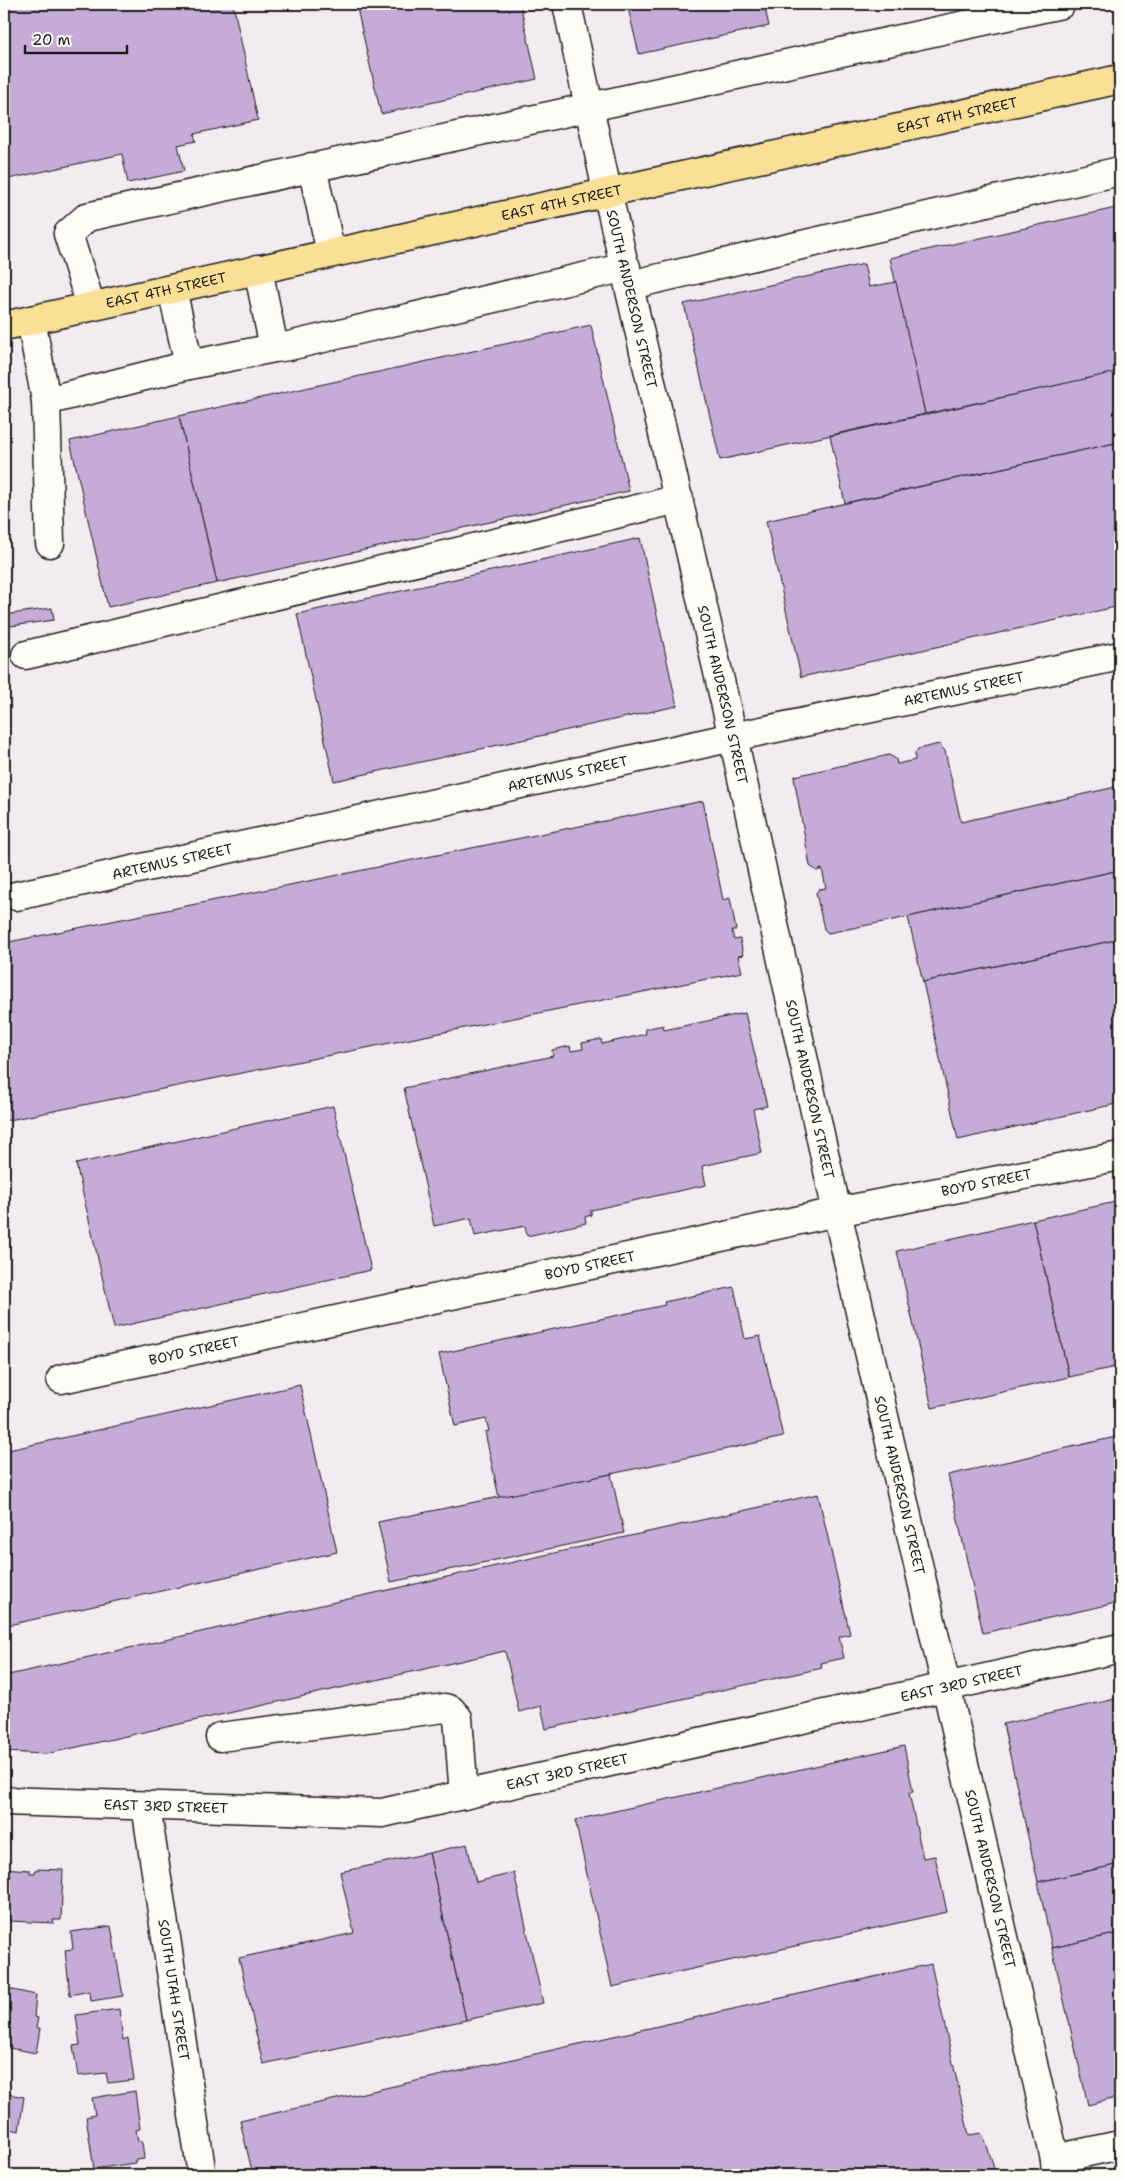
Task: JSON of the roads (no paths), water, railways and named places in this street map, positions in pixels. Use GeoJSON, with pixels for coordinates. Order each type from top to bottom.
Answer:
{"type":"FeatureCollection","features":[{"type":"Feature","properties":{"kind":"main road","name":"EAST 4TH STREET"},"geometry":{"type":"LineString","coordinates":[[4,326],[607,191],[1120,79]]}},
{"type":"Feature","properties":{"kind":"street","name":"SOUTH ANDERSON STREET"},"geometry":{"type":"LineString","coordinates":[[567,4],[607,191],[733,738],[837,1212],[1055,2167]]}},
{"type":"Feature","properties":{"kind":"street"},"geometry":{"type":"LineString","coordinates":[[92,306],[68,234],[87,217],[1061,4]]}},
{"type":"Feature","properties":{"kind":"street"},"geometry":{"type":"LineString","coordinates":[[312,167],[331,253]]}},
{"type":"Feature","properties":{"kind":"street"},"geometry":{"type":"LineString","coordinates":[[46,400],[189,365],[628,276],[1120,171]]}},
{"type":"Feature","properties":{"kind":"street"},"geometry":{"type":"LineString","coordinates":[[258,269],[274,348]]}},
{"type":"Feature","properties":{"kind":"street"},"geometry":{"type":"LineString","coordinates":[[172,288],[189,365]]}},
{"type":"Feature","properties":{"kind":"street"},"geometry":{"type":"LineString","coordinates":[[30,320],[46,400],[50,543]]}},
{"type":"Feature","properties":{"kind":"street"},"geometry":{"type":"LineString","coordinates":[[26,655],[679,499]]}},
{"type":"Feature","properties":{"kind":"street","name":"ARTEMUS STREET"},"geometry":{"type":"LineString","coordinates":[[16,896],[733,738],[1120,656]]}},
{"type":"Feature","properties":{"kind":"street","name":"BOYD STREET"},"geometry":{"type":"LineString","coordinates":[[61,1379],[837,1212],[1120,1156]]}},
{"type":"Feature","properties":{"kind":"street","name":"EAST 3RD STREET"},"geometry":{"type":"LineString","coordinates":[[4,1801],[382,1813],[1120,1648]]}},
{"type":"Feature","properties":{"kind":"street"},"geometry":{"type":"LineString","coordinates":[[220,1737],[446,1708],[451,1710],[458,1718],[464,1795]]}},
{"type":"Feature","properties":{"kind":"street","name":"SOUTH UTAH STREET"},"geometry":{"type":"LineString","coordinates":[[146,1806],[202,2175]]}},
{"type":"Feature","properties":{"kind":"street"},"geometry":{"type":"LineString","coordinates":[[1055,2167],[1120,2145]]}}]}
